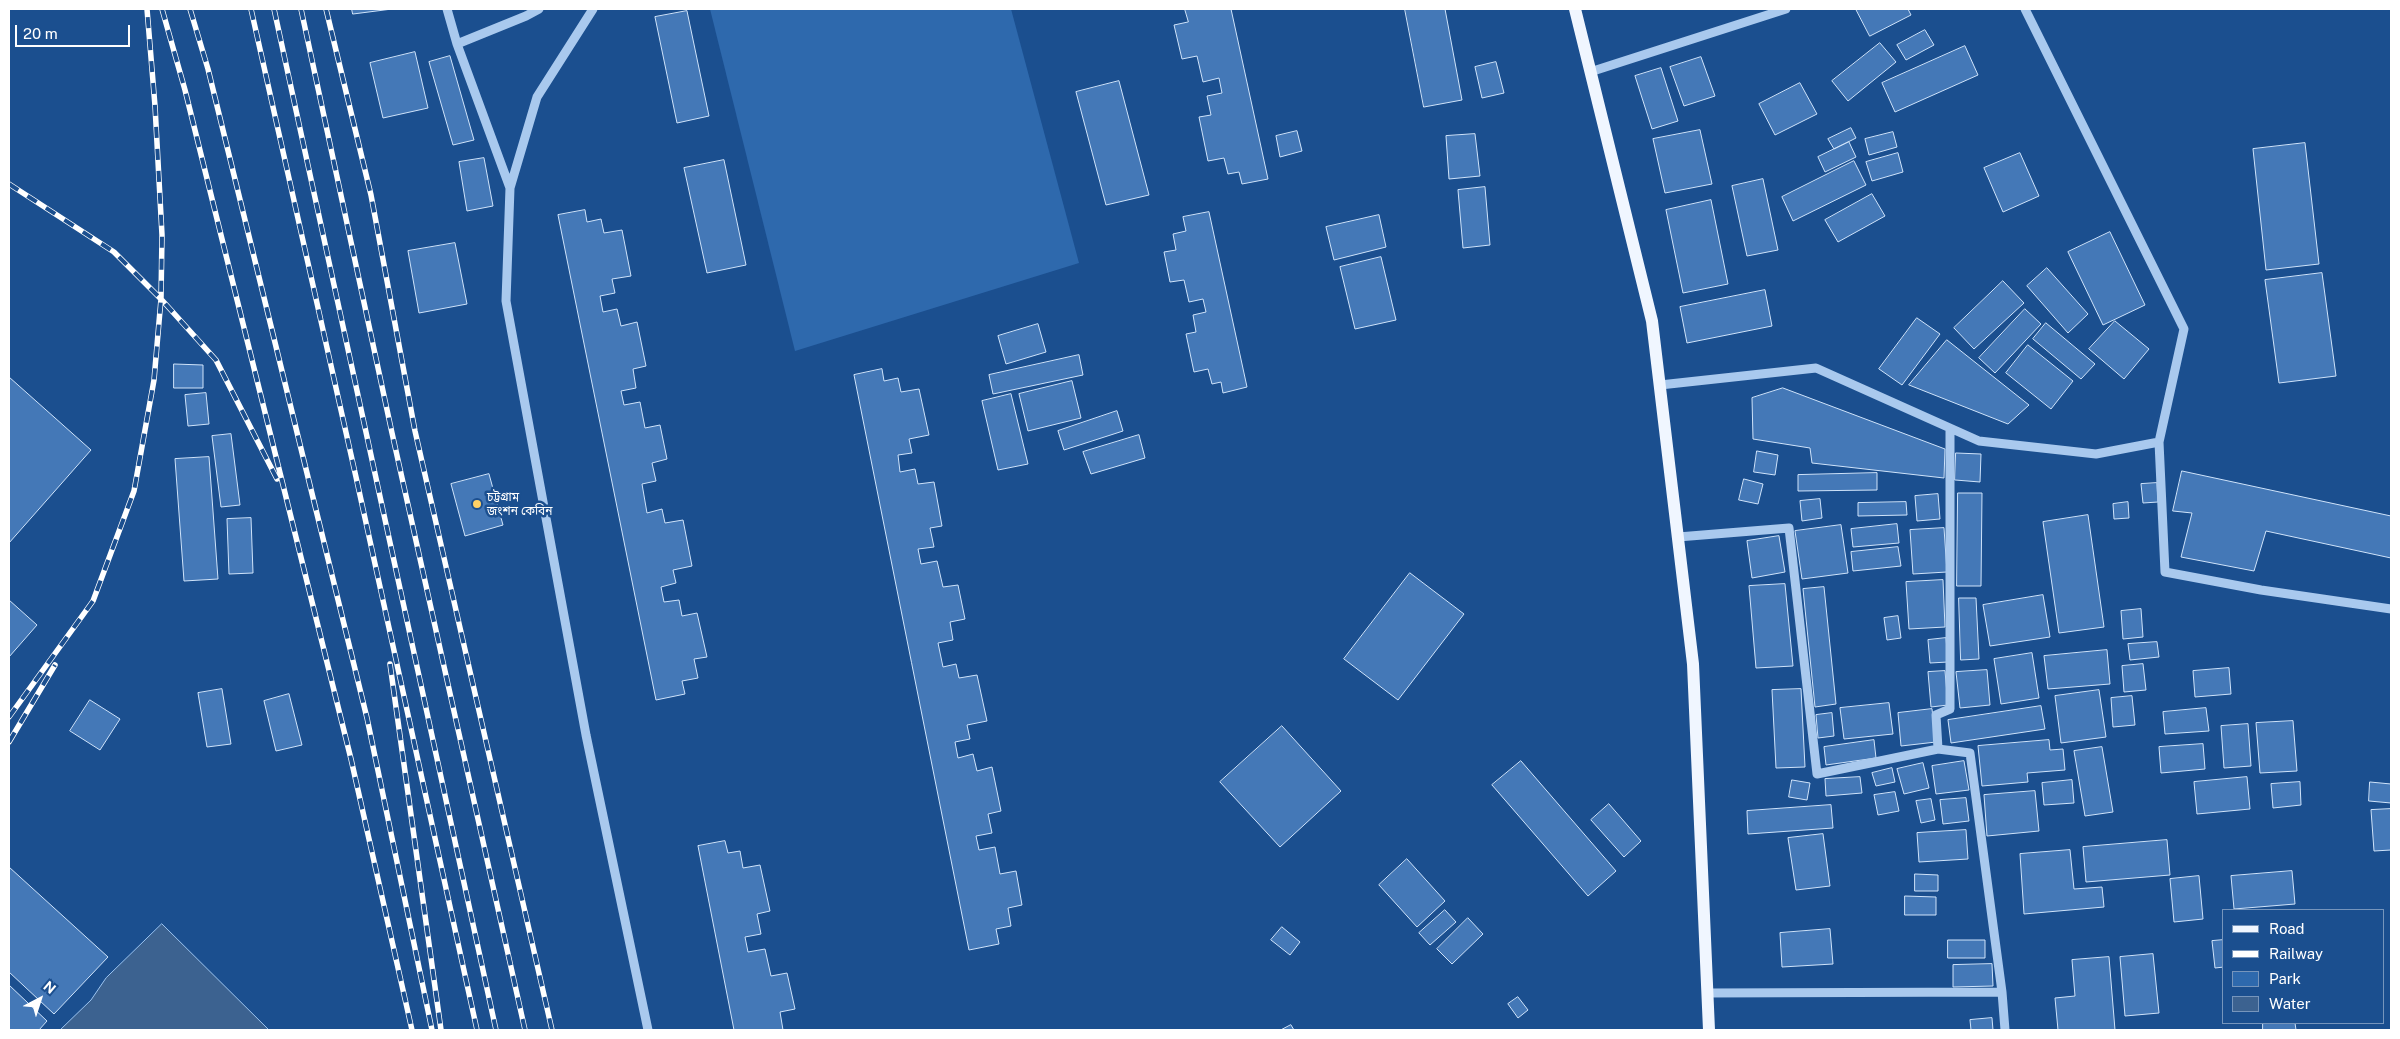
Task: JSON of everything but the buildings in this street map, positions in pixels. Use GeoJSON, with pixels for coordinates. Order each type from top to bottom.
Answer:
{"type":"FeatureCollection","features":[{"type":"Feature","properties":{"kind":"main road"},"geometry":{"type":"LineString","coordinates":[[1575,9],[1652,321],[1692,664],[1709,1030]]}},
{"type":"Feature","properties":{"kind":"street"},"geometry":{"type":"LineString","coordinates":[[447,9],[457,44],[510,188]]}},
{"type":"Feature","properties":{"kind":"street"},"geometry":{"type":"LineString","coordinates":[[457,44],[526,16],[538,9]]}},
{"type":"Feature","properties":{"kind":"street"},"geometry":{"type":"LineString","coordinates":[[593,9],[538,97],[510,188],[506,301],[586,735],[648,1030]]}},
{"type":"Feature","properties":{"kind":"street"},"geometry":{"type":"LineString","coordinates":[[1590,72],[1786,9]]}},
{"type":"Feature","properties":{"kind":"street"},"geometry":{"type":"LineString","coordinates":[[2025,9],[2184,330],[2159,442],[2165,572],[2261,590],[2391,609]]}},
{"type":"Feature","properties":{"kind":"street"},"geometry":{"type":"LineString","coordinates":[[1660,385],[1816,368],[1979,441],[2096,454],[2159,442]]}},
{"type":"Feature","properties":{"kind":"street"},"geometry":{"type":"LineString","coordinates":[[1938,749],[1936,715],[1950,709],[1950,428]]}},
{"type":"Feature","properties":{"kind":"street"},"geometry":{"type":"LineString","coordinates":[[1678,537],[1789,528],[1817,774],[1938,749],[1970,753],[2002,992],[2005,1030]]}},
{"type":"Feature","properties":{"kind":"street"},"geometry":{"type":"LineString","coordinates":[[1707,993],[2002,992]]}},
{"type":"Feature","properties":{"kind":"green space"},"geometry":{"type":"Polygon","coordinates":[[[710,9],[1011,9],[1079,263],[795,351],[710,9]]]}},
{"type":"Feature","properties":{"kind":"water"},"geometry":{"type":"Polygon","coordinates":[[[162,924],[269,1030],[60,1030],[91,1000],[106,978],[162,924]]]}},
{"type":"Feature","properties":{"kind":"railway"},"geometry":{"type":"LineString","coordinates":[[9,717],[93,601],[134,491],[154,380],[161,299],[162,235],[155,106],[147,9]]}},
{"type":"Feature","properties":{"kind":"railway"},"geometry":{"type":"LineString","coordinates":[[162,9],[185,90],[351,759],[412,1030]]}},
{"type":"Feature","properties":{"kind":"railway"},"geometry":{"type":"LineString","coordinates":[[190,9],[208,69],[367,718],[432,1030]]}},
{"type":"Feature","properties":{"kind":"railway"},"geometry":{"type":"LineString","coordinates":[[251,9],[477,1030]]}},
{"type":"Feature","properties":{"kind":"railway"},"geometry":{"type":"LineString","coordinates":[[274,9],[496,1030]]}},
{"type":"Feature","properties":{"kind":"railway"},"geometry":{"type":"LineString","coordinates":[[301,9],[392,433],[525,1030]]}},
{"type":"Feature","properties":{"kind":"railway"},"geometry":{"type":"LineString","coordinates":[[326,9],[371,195],[415,431],[552,1030]]}},
{"type":"Feature","properties":{"kind":"railway"},"geometry":{"type":"LineString","coordinates":[[9,184],[114,252],[161,299],[216,360],[277,479]]}},
{"type":"Feature","properties":{"kind":"railway"},"geometry":{"type":"LineString","coordinates":[[390,664],[441,1030]]}},
{"type":"Feature","properties":{"kind":"railway"},"geometry":{"type":"LineString","coordinates":[[9,742],[55,665]]}},
{"type":"Feature","properties":{"kind":"place","name":"চট্টগ্রাম জংশন কেবিন"},"geometry":{"type":"Point","coordinates":[477,504]}}]}
